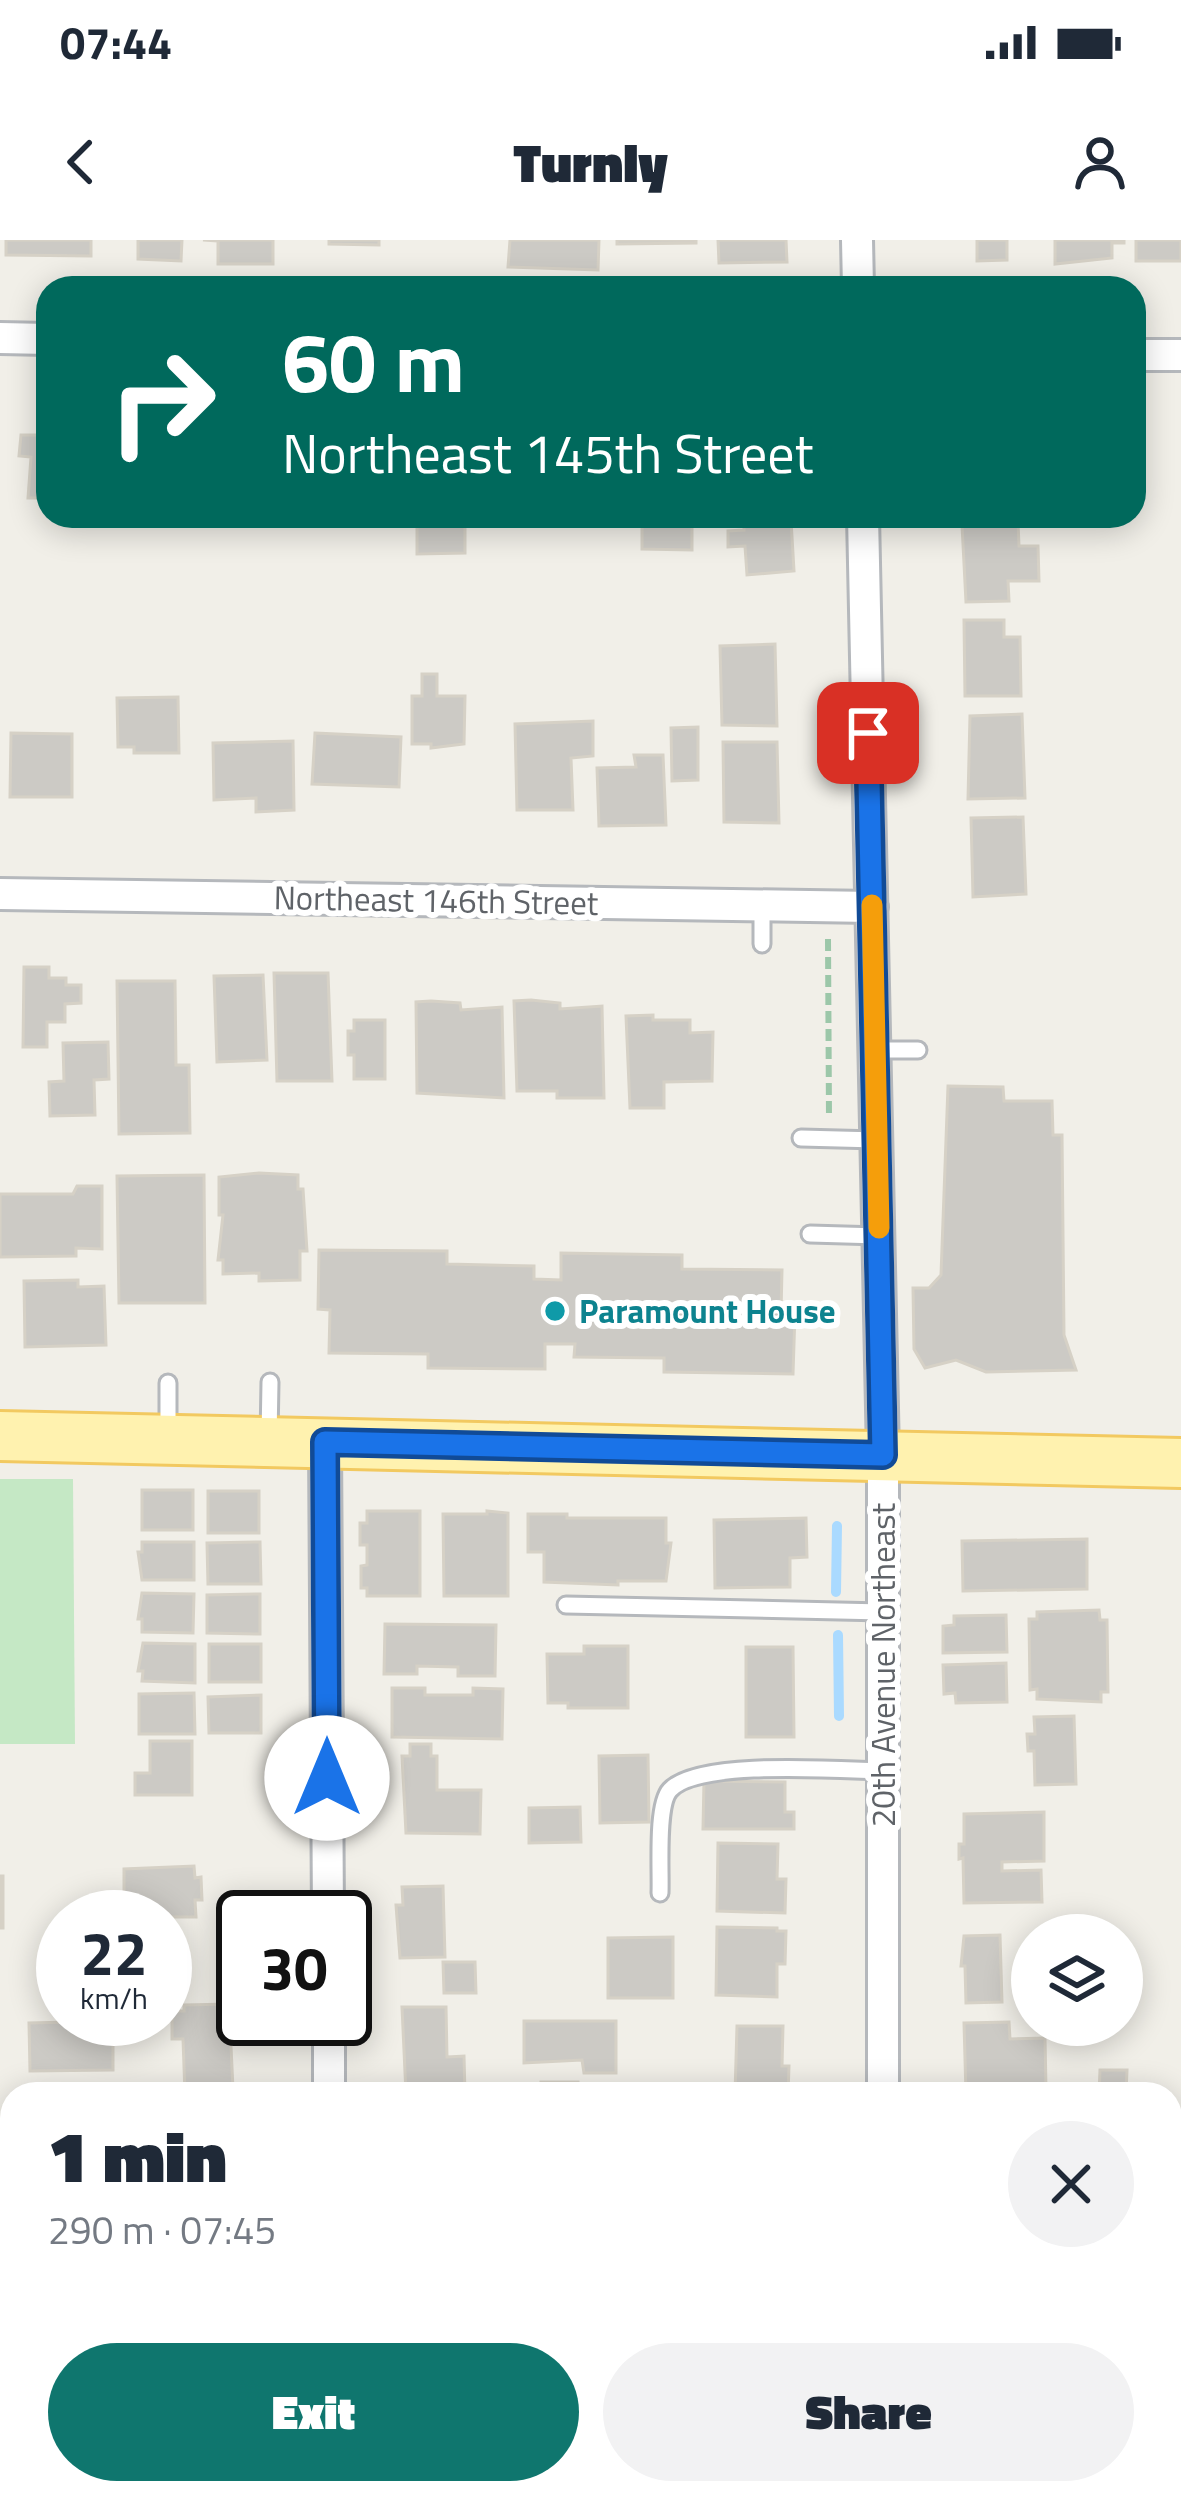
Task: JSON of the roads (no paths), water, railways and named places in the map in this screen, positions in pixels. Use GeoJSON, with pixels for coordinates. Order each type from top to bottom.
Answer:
{"type":"FeatureCollection","features":[{"type":"Feature","properties":{"kind":"main road"},"geometry":{"type":"LineString","coordinates":[[0,1436],[1181,1463]]}},
{"type":"Feature","properties":{"kind":"street"},"geometry":{"type":"LineString","coordinates":[[857,240],[858,276]]}},
{"type":"Feature","properties":{"kind":"street"},"geometry":{"type":"LineString","coordinates":[[0,338],[36,339]]}},
{"type":"Feature","properties":{"kind":"street"},"geometry":{"type":"LineString","coordinates":[[1146,355],[1181,355]]}},
{"type":"Feature","properties":{"kind":"street","name":"20th Avenue Northeast"},"geometry":{"type":"LineString","coordinates":[[863,528],[883,1455],[883,2082]]}},
{"type":"Feature","properties":{"kind":"street","name":"Northeast 146th Street"},"geometry":{"type":"LineString","coordinates":[[0,893],[872,907]]}},
{"type":"Feature","properties":{"kind":"street"},"geometry":{"type":"LineString","coordinates":[[325,1442],[328,1890]]}},
{"type":"Feature","properties":{"kind":"street"},"geometry":{"type":"LineString","coordinates":[[328,2046],[329,2082]]}},
{"type":"Feature","properties":{"kind":"lane"},"geometry":{"type":"LineString","coordinates":[[762,944],[763,905]]}},
{"type":"Feature","properties":{"kind":"lane"},"geometry":{"type":"LineString","coordinates":[[875,1050],[918,1049]]}},
{"type":"Feature","properties":{"kind":"lane"},"geometry":{"type":"LineString","coordinates":[[801,1138],[877,1139]]}},
{"type":"Feature","properties":{"kind":"lane"},"geometry":{"type":"LineString","coordinates":[[810,1234],[879,1236]]}},
{"type":"Feature","properties":{"kind":"lane"},"geometry":{"type":"LineString","coordinates":[[268,1441],[270,1382]]}},
{"type":"Feature","properties":{"kind":"lane"},"geometry":{"type":"LineString","coordinates":[[167,1439],[168,1383]]}},
{"type":"Feature","properties":{"kind":"lane"},"geometry":{"type":"LineString","coordinates":[[566,1605],[883,1612]]}},
{"type":"Feature","properties":{"kind":"lane"},"geometry":{"type":"LineString","coordinates":[[660,1892],[662,1806],[670,1790],[681,1784],[736,1770],[883,1772]]}},
{"type":"Feature","properties":{"kind":"waterway"},"geometry":{"type":"LineString","coordinates":[[836,1592],[837,1526]]}},
{"type":"Feature","properties":{"kind":"waterway"},"geometry":{"type":"LineString","coordinates":[[838,1635],[839,1716]]}},
{"type":"Feature","properties":{"kind":"place","name":"Paramount House"},"geometry":{"type":"Point","coordinates":[555,1311]}}]}
